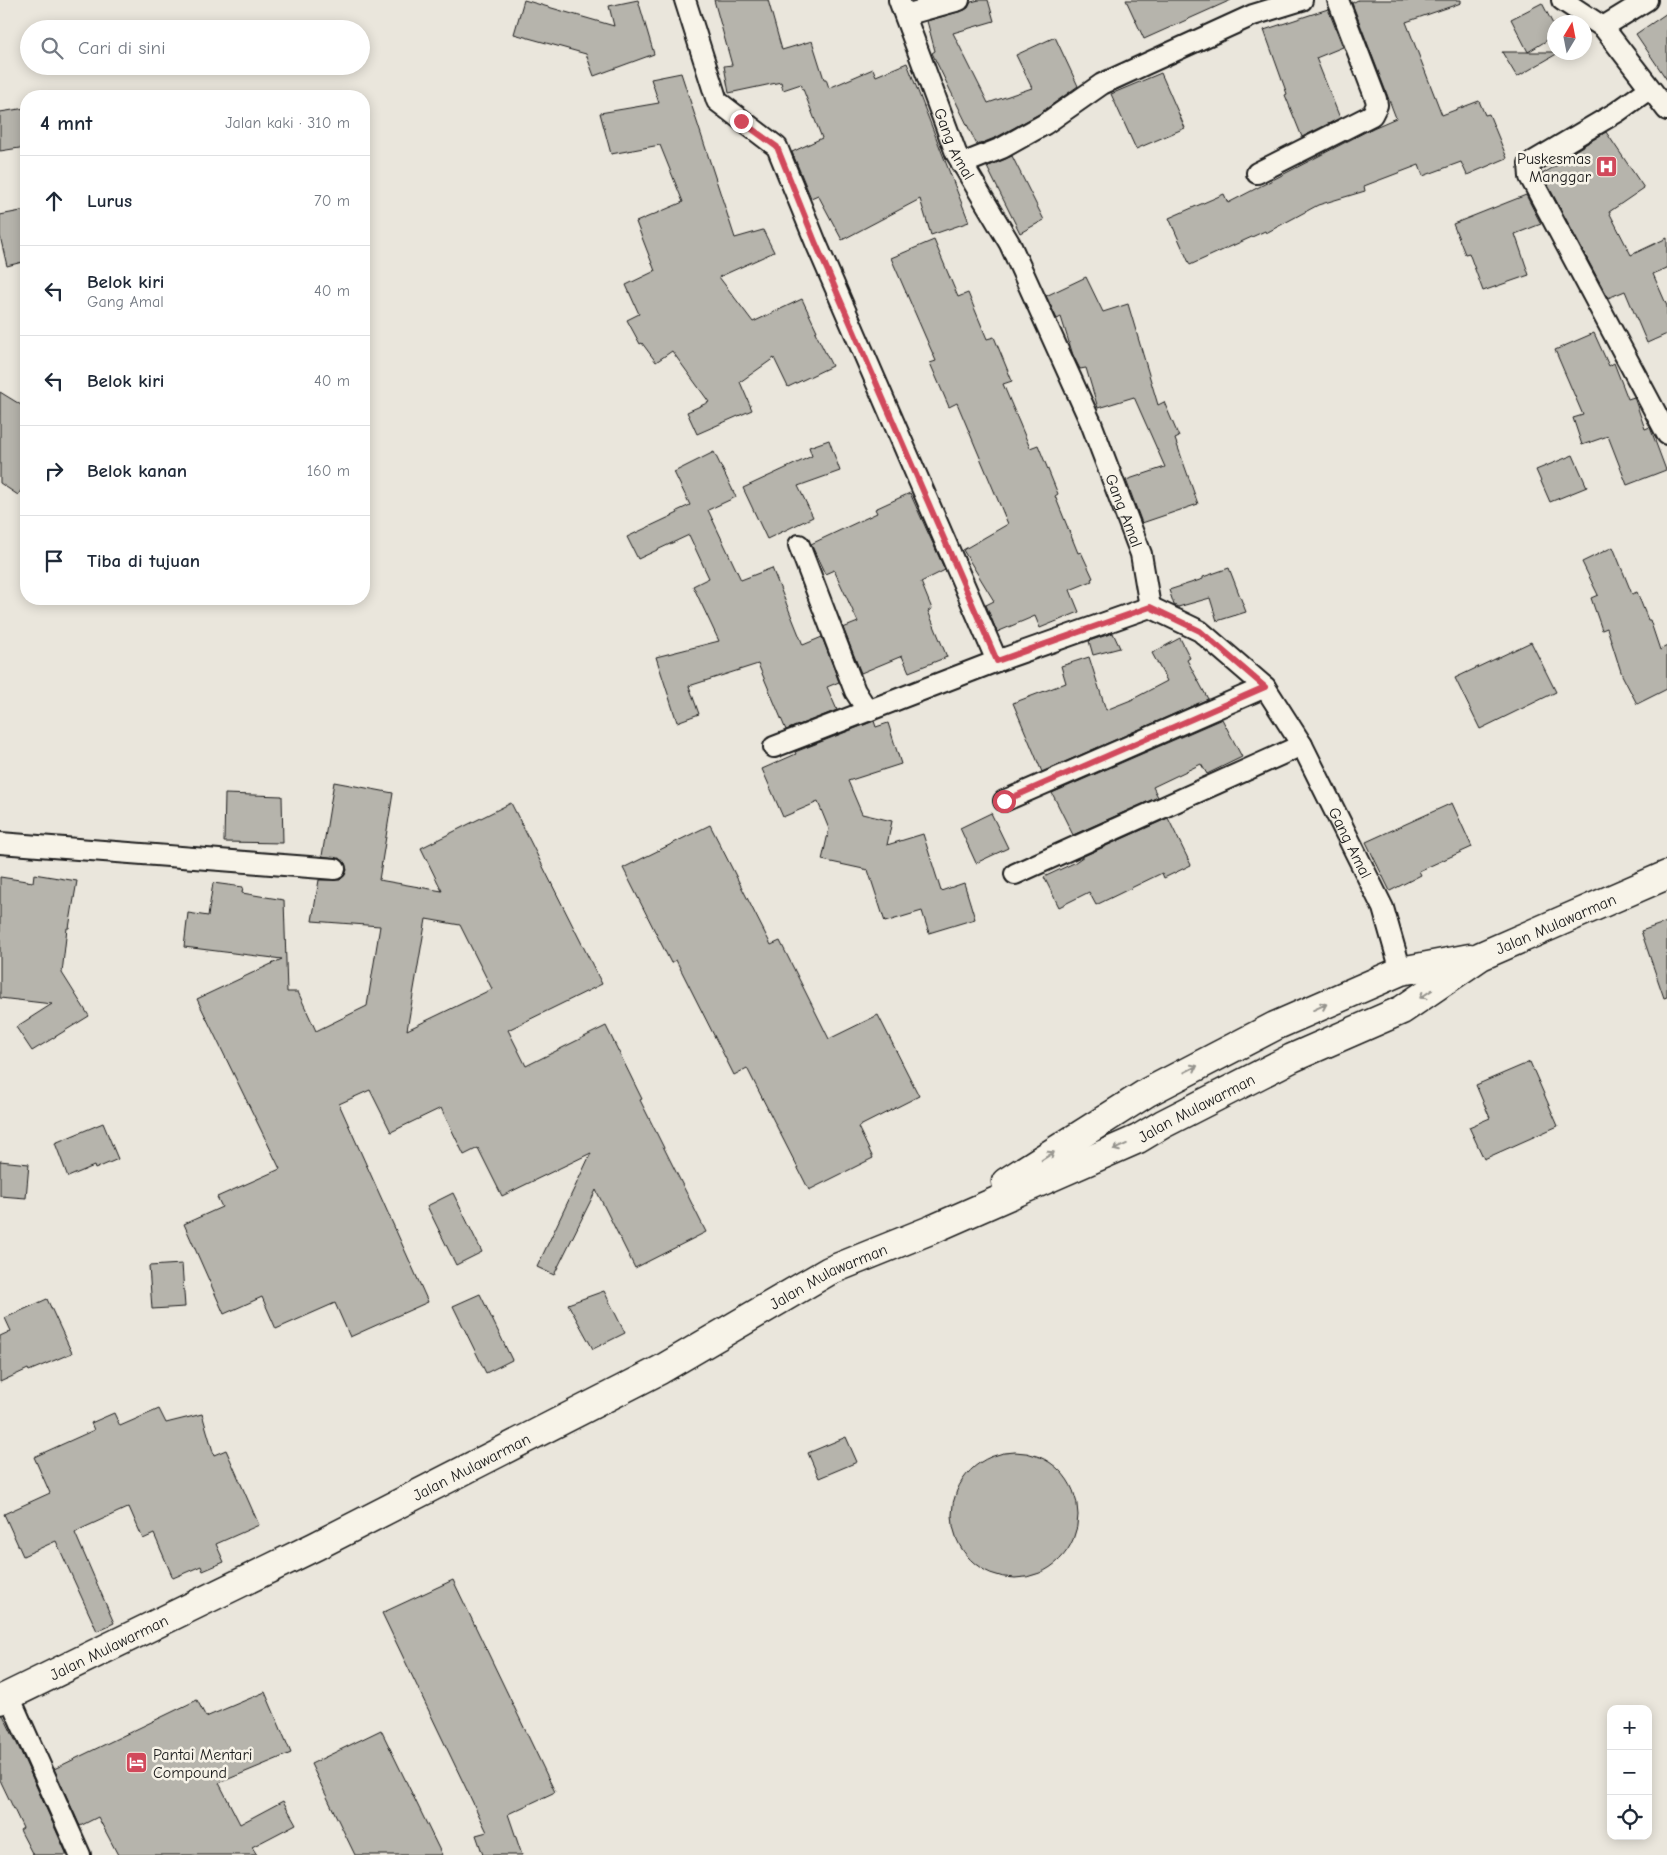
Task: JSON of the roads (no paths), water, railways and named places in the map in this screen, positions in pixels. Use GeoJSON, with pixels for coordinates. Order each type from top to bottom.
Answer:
{"type":"FeatureCollection","features":[{"type":"Feature","properties":{"kind":"highway","name":"Jalan Mulawarman"},"geometry":{"type":"LineString","coordinates":[[5,1698],[316,1546],[660,1370],[829,1271],[933,1229],[1138,1139],[1163,1124],[1292,1058],[1402,1010],[1481,956],[1667,875]]}},
{"type":"Feature","properties":{"kind":"highway"},"geometry":{"type":"LineString","coordinates":[[933,1229],[1148,1092],[1275,1026],[1400,971],[1481,956]]}},
{"type":"Feature","properties":{"kind":"street"},"geometry":{"type":"LineString","coordinates":[[686,0],[717,101],[777,147],[816,244],[997,661]]}},
{"type":"Feature","properties":{"kind":"street"},"geometry":{"type":"LineString","coordinates":[[902,7],[959,0]]}},
{"type":"Feature","properties":{"kind":"street"},"geometry":{"type":"LineString","coordinates":[[962,164],[1002,148],[1045,124],[1102,84],[1251,8],[1302,0]]}},
{"type":"Feature","properties":{"kind":"street"},"geometry":{"type":"LineString","coordinates":[[1257,173],[1372,115],[1376,108],[1376,99],[1338,0]]}},
{"type":"Feature","properties":{"kind":"street"},"geometry":{"type":"LineString","coordinates":[[1562,0],[1602,27],[1667,110]]}},
{"type":"Feature","properties":{"kind":"street"},"geometry":{"type":"LineString","coordinates":[[1602,27],[1647,0]]}},
{"type":"Feature","properties":{"kind":"street","name":"Gang Amal"},"geometry":{"type":"LineString","coordinates":[[902,7],[962,164],[1010,244],[1091,423],[1141,554],[1150,607],[1200,631],[1265,687],[1302,745],[1383,908],[1400,971]]}},
{"type":"Feature","properties":{"kind":"street"},"geometry":{"type":"LineString","coordinates":[[1649,89],[1618,112],[1529,164],[1528,169],[1536,188],[1667,434]]}},
{"type":"Feature","properties":{"kind":"street"},"geometry":{"type":"LineString","coordinates":[[799,545],[855,691],[864,705],[870,710]]}},
{"type":"Feature","properties":{"kind":"street"},"geometry":{"type":"LineString","coordinates":[[774,747],[997,661],[1150,607]]}},
{"type":"Feature","properties":{"kind":"street"},"geometry":{"type":"LineString","coordinates":[[1004,801],[1265,687]]}},
{"type":"Feature","properties":{"kind":"street"},"geometry":{"type":"LineString","coordinates":[[1015,874],[1302,745]]}},
{"type":"Feature","properties":{"kind":"street"},"geometry":{"type":"LineString","coordinates":[[0,843],[335,869]]}},
{"type":"Feature","properties":{"kind":"street"},"geometry":{"type":"LineString","coordinates":[[5,1698],[80,1855]]}},
{"type":"Feature","properties":{"kind":"place","name":"Puskesmas Manggar"},"geometry":{"type":"Point","coordinates":[1607,167]}},
{"type":"Feature","properties":{"kind":"place","name":"Pantai Mentari Compound"},"geometry":{"type":"Point","coordinates":[137,1763]}}]}
